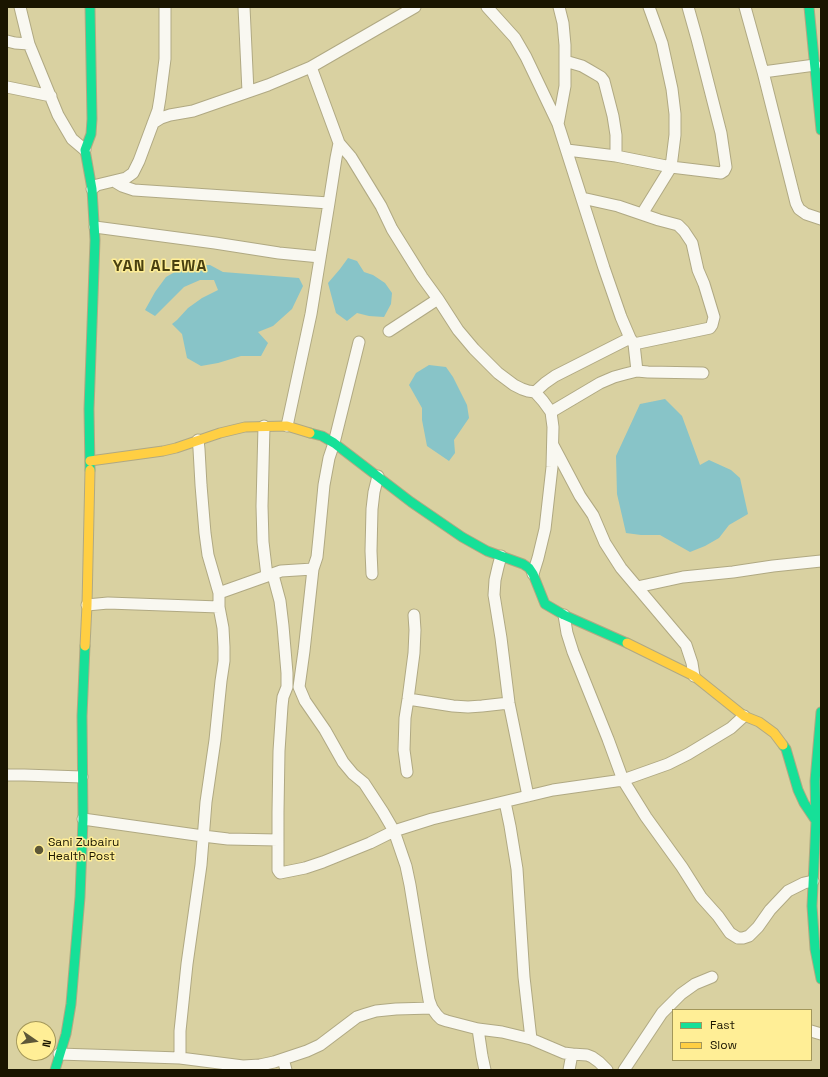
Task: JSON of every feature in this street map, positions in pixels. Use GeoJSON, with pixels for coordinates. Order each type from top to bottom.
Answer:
{"type":"FeatureCollection","features":[{"type":"Feature","properties":{"kind":"street"},"geometry":{"type":"LineString","coordinates":[[20,7],[29,44],[58,115],[72,139],[85,150]]}},
{"type":"Feature","properties":{"kind":"street"},"geometry":{"type":"LineString","coordinates":[[55,1070],[66,1034],[73,983],[80,897],[83,819],[82,716],[87,605],[90,461],[89,409],[95,227],[92,189],[85,150],[91,134],[92,119],[90,7]]}},
{"type":"Feature","properties":{"kind":"street"},"geometry":{"type":"LineString","coordinates":[[92,189],[97,185],[126,178],[135,170],[139,161],[158,110],[163,82],[165,59],[165,7]]}},
{"type":"Feature","properties":{"kind":"street"},"geometry":{"type":"LineString","coordinates":[[244,7],[248,92]]}},
{"type":"Feature","properties":{"kind":"street"},"geometry":{"type":"LineString","coordinates":[[153,123],[156,120],[170,115],[193,111],[268,85],[311,67],[415,7]]}},
{"type":"Feature","properties":{"kind":"street"},"geometry":{"type":"LineString","coordinates":[[487,7],[515,38],[526,57],[558,124],[604,268],[621,317],[632,341],[637,371]]}},
{"type":"Feature","properties":{"kind":"street"},"geometry":{"type":"LineString","coordinates":[[558,124],[565,86],[565,45],[559,7]]}},
{"type":"Feature","properties":{"kind":"street"},"geometry":{"type":"LineString","coordinates":[[642,214],[671,167],[675,135],[675,114],[672,89],[662,43],[650,7]]}},
{"type":"Feature","properties":{"kind":"street"},"geometry":{"type":"LineString","coordinates":[[567,150],[616,156],[671,167],[721,173],[724,171],[726,167],[721,133],[688,7]]}},
{"type":"Feature","properties":{"kind":"street"},"geometry":{"type":"LineString","coordinates":[[745,7],[796,203],[799,209],[806,214],[821,219]]}},
{"type":"Feature","properties":{"kind":"street"},"geometry":{"type":"LineString","coordinates":[[809,7],[821,130]]}},
{"type":"Feature","properties":{"kind":"street"},"geometry":{"type":"LineString","coordinates":[[7,41],[29,44]]}},
{"type":"Feature","properties":{"kind":"street"},"geometry":{"type":"LineString","coordinates":[[565,62],[582,66],[601,77],[604,82],[613,116],[616,135],[616,156]]}},
{"type":"Feature","properties":{"kind":"street"},"geometry":{"type":"LineString","coordinates":[[763,72],[814,65]]}},
{"type":"Feature","properties":{"kind":"street"},"geometry":{"type":"LineString","coordinates":[[311,67],[339,142],[351,157],[381,206],[392,229],[458,330],[474,349],[498,373],[514,385],[522,389],[535,392],[550,412],[553,427],[552,467],[545,529],[534,574]]}},
{"type":"Feature","properties":{"kind":"street"},"geometry":{"type":"LineString","coordinates":[[7,87],[50,96]]}},
{"type":"Feature","properties":{"kind":"street"},"geometry":{"type":"LineString","coordinates":[[287,426],[306,343],[339,142]]}},
{"type":"Feature","properties":{"kind":"street"},"geometry":{"type":"LineString","coordinates":[[115,181],[122,186],[134,190],[329,203]]}},
{"type":"Feature","properties":{"kind":"street"},"geometry":{"type":"LineString","coordinates":[[535,392],[555,376],[632,341],[710,328],[714,320],[704,284],[698,270],[692,243],[689,237],[678,225],[618,206],[582,198]]}},
{"type":"Feature","properties":{"kind":"street"},"geometry":{"type":"LineString","coordinates":[[95,227],[279,253],[320,257]]}},
{"type":"Feature","properties":{"kind":"street"},"geometry":{"type":"LineString","coordinates":[[389,331],[438,299]]}},
{"type":"Feature","properties":{"kind":"street"},"geometry":{"type":"LineString","coordinates":[[359,342],[329,458],[324,485],[317,557],[312,569],[299,687],[304,701],[325,730],[343,762],[364,783],[394,832],[406,866],[410,885],[429,1000],[437,1015],[447,1022],[478,1029],[502,1032],[531,1039],[554,1049],[572,1054],[587,1055],[599,1062],[607,1070]]}},
{"type":"Feature","properties":{"kind":"street"},"geometry":{"type":"LineString","coordinates":[[550,412],[607,380],[619,375],[637,371],[703,373]]}},
{"type":"Feature","properties":{"kind":"street"},"geometry":{"type":"LineString","coordinates":[[264,426],[262,506],[263,542],[270,575],[280,601],[287,673],[287,687],[283,697],[282,706],[279,751],[278,870],[280,872],[283,873],[304,868],[336,858],[394,832],[432,819],[528,796],[578,786],[623,780],[668,764],[688,754],[731,728],[744,716]]}},
{"type":"Feature","properties":{"kind":"street"},"geometry":{"type":"LineString","coordinates":[[90,461],[163,451],[233,429],[245,427],[287,426],[322,436],[334,443],[411,502],[462,537],[487,551],[523,564],[529,568],[534,574],[543,600],[546,604],[564,615],[601,631],[694,676],[744,716],[763,725],[774,733],[786,749],[798,790],[804,803],[816,821]]}},
{"type":"Feature","properties":{"kind":"street"},"geometry":{"type":"LineString","coordinates":[[180,1058],[180,1031],[187,964],[201,865],[206,802],[224,661],[223,628],[219,607],[219,593],[208,556],[201,485],[200,449],[198,440]]}},
{"type":"Feature","properties":{"kind":"street"},"geometry":{"type":"LineString","coordinates":[[553,444],[613,556],[621,568],[686,645],[692,663],[694,676]]}},
{"type":"Feature","properties":{"kind":"street"},"geometry":{"type":"LineString","coordinates":[[372,574],[372,509],[378,476]]}},
{"type":"Feature","properties":{"kind":"street"},"geometry":{"type":"LineString","coordinates":[[501,556],[495,580],[494,595],[509,703],[528,796]]}},
{"type":"Feature","properties":{"kind":"street"},"geometry":{"type":"LineString","coordinates":[[637,587],[683,577],[821,561]]}},
{"type":"Feature","properties":{"kind":"street"},"geometry":{"type":"LineString","coordinates":[[219,593],[281,571],[312,569]]}},
{"type":"Feature","properties":{"kind":"street"},"geometry":{"type":"LineString","coordinates":[[87,605],[108,603],[219,607]]}},
{"type":"Feature","properties":{"kind":"street"},"geometry":{"type":"LineString","coordinates":[[407,772],[404,750],[405,718],[414,653],[414,615]]}},
{"type":"Feature","properties":{"kind":"street"},"geometry":{"type":"LineString","coordinates":[[564,615],[567,633],[573,652],[623,780],[646,817],[682,867],[701,897],[730,932],[738,938],[748,936],[788,891],[804,883],[813,881]]}},
{"type":"Feature","properties":{"kind":"street"},"geometry":{"type":"LineString","coordinates":[[287,687],[299,687]]}},
{"type":"Feature","properties":{"kind":"street"},"geometry":{"type":"LineString","coordinates":[[408,700],[468,707],[509,703]]}},
{"type":"Feature","properties":{"kind":"street"},"geometry":{"type":"LineString","coordinates":[[821,712],[815,780],[818,796],[813,881],[813,923],[815,949],[821,979]]}},
{"type":"Feature","properties":{"kind":"street"},"geometry":{"type":"LineString","coordinates":[[7,775],[82,777]]}},
{"type":"Feature","properties":{"kind":"street"},"geometry":{"type":"LineString","coordinates":[[505,802],[517,869],[524,977],[531,1039]]}},
{"type":"Feature","properties":{"kind":"street"},"geometry":{"type":"LineString","coordinates":[[83,819],[228,839],[278,840]]}},
{"type":"Feature","properties":{"kind":"street"},"geometry":{"type":"LineString","coordinates":[[624,1070],[662,1013],[681,994],[695,984],[712,976]]}},
{"type":"Feature","properties":{"kind":"street"},"geometry":{"type":"LineString","coordinates":[[60,1054],[180,1058],[243,1066],[274,1062],[285,1065],[307,1051],[320,1045],[357,1017],[376,1011],[432,1008]]}},
{"type":"Feature","properties":{"kind":"street"},"geometry":{"type":"LineString","coordinates":[[478,1029],[485,1070]]}},
{"type":"Feature","properties":{"kind":"street"},"geometry":{"type":"LineString","coordinates":[[569,1070],[572,1054]]}},
{"type":"Feature","properties":{"kind":"water"},"geometry":{"type":"Polygon","coordinates":[[[348,258],[357,261],[364,272],[373,275],[385,283],[392,293],[391,304],[384,317],[369,316],[357,313],[347,321],[336,313],[328,283],[348,258]]]}},
{"type":"Feature","properties":{"kind":"water"},"geometry":{"type":"Polygon","coordinates":[[[187,265],[210,265],[223,272],[299,278],[303,286],[292,309],[273,326],[258,332],[268,343],[261,356],[241,356],[218,363],[201,366],[187,358],[182,334],[172,324],[188,308],[202,298],[218,290],[214,280],[200,280],[184,287],[155,316],[145,310],[155,292],[166,277],[187,265]]]}},
{"type":"Feature","properties":{"kind":"water"},"geometry":{"type":"Polygon","coordinates":[[[429,365],[446,367],[453,377],[467,405],[469,418],[454,440],[455,453],[449,461],[427,446],[422,420],[422,408],[409,385],[416,373],[429,365]]]}},
{"type":"Feature","properties":{"kind":"water"},"geometry":{"type":"Polygon","coordinates":[[[665,399],[682,416],[700,465],[709,460],[731,470],[740,478],[748,514],[729,525],[719,538],[690,552],[660,535],[626,533],[617,494],[616,456],[640,404],[665,399]]]}},
{"type":"Feature","properties":{"kind":"traffic: fast"},"geometry":{"type":"LineString","coordinates":[[90,7],[92,119],[91,134],[85,150],[92,189],[95,240],[89,409],[90,470]]}},
{"type":"Feature","properties":{"kind":"traffic: fast"},"geometry":{"type":"LineString","coordinates":[[809,7],[821,130]]}},
{"type":"Feature","properties":{"kind":"traffic: fast"},"geometry":{"type":"LineString","coordinates":[[310,433],[322,436],[334,443],[411,502],[462,537],[487,551],[523,564],[529,568],[533,574],[545,604],[564,615],[627,643]]}},
{"type":"Feature","properties":{"kind":"traffic: fast"},"geometry":{"type":"LineString","coordinates":[[55,1070],[66,1034],[71,1004],[80,897],[83,819],[82,716],[85,646]]}},
{"type":"Feature","properties":{"kind":"traffic: fast"},"geometry":{"type":"LineString","coordinates":[[821,712],[815,781],[816,821],[812,906],[815,949],[821,979]]}},
{"type":"Feature","properties":{"kind":"traffic: fast"},"geometry":{"type":"LineString","coordinates":[[783,745],[786,749],[798,790],[804,803],[816,821]]}},
{"type":"Feature","properties":{"kind":"traffic: slow"},"geometry":{"type":"LineString","coordinates":[[90,461],[163,451],[220,433],[245,427],[287,426],[310,433]]}},
{"type":"Feature","properties":{"kind":"traffic: slow"},"geometry":{"type":"LineString","coordinates":[[85,646],[90,470]]}},
{"type":"Feature","properties":{"kind":"traffic: slow"},"geometry":{"type":"LineString","coordinates":[[627,643],[694,676],[744,716],[759,722],[774,733],[783,745]]}},
{"type":"Feature","properties":{"kind":"place","name":"Sani Zubairu Health Post"},"geometry":{"type":"Point","coordinates":[39,850]}},
{"type":"Feature","properties":{"kind":"district","name":"YAN ALEWA"},"geometry":{"type":"Point","coordinates":[160,267]}}]}
